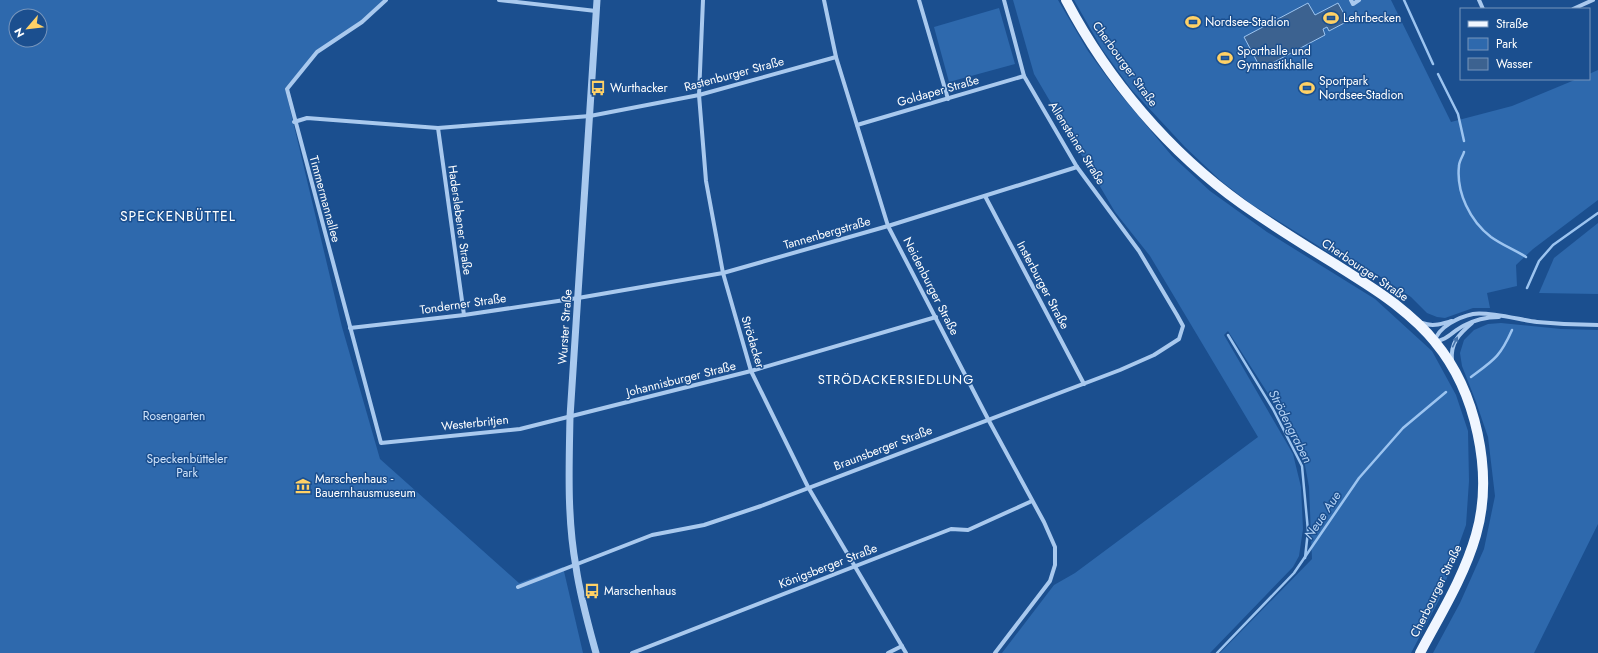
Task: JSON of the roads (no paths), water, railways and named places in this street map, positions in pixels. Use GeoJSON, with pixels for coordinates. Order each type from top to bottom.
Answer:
{"type":"FeatureCollection","features":[{"type":"Feature","properties":{"kind":"main road","name":"Cherbourger Straße"},"geometry":{"type":"LineString","coordinates":[[1066,0],[1097,52],[1121,86],[1149,120],[1191,163],[1243,204],[1370,286],[1411,317],[1435,341],[1454,371],[1471,410],[1480,445],[1484,478],[1482,509],[1477,532],[1466,563],[1420,653]]}},
{"type":"Feature","properties":{"kind":"street","name":"Timmermannallee"},"geometry":{"type":"LineString","coordinates":[[381,443],[286,89],[318,52],[362,22],[386,0]]}},
{"type":"Feature","properties":{"kind":"street"},"geometry":{"type":"LineString","coordinates":[[499,0],[596,11]]}},
{"type":"Feature","properties":{"kind":"street","name":"Wurster Straße"},"geometry":{"type":"LineString","coordinates":[[596,653],[575,566],[569,486],[570,417],[597,0]]}},
{"type":"Feature","properties":{"kind":"street","name":"Strödacker"},"geometry":{"type":"LineString","coordinates":[[703,0],[699,95],[706,181],[722,273],[751,371],[808,487],[906,653]]}},
{"type":"Feature","properties":{"kind":"street","name":"Neidenburger Straße"},"geometry":{"type":"LineString","coordinates":[[824,0],[836,57],[888,226],[1055,547],[1055,565],[1050,581],[994,653]]}},
{"type":"Feature","properties":{"kind":"street"},"geometry":{"type":"LineString","coordinates":[[919,0],[948,99]]}},
{"type":"Feature","properties":{"kind":"street","name":"Allensteiner Straße"},"geometry":{"type":"LineString","coordinates":[[1004,0],[1024,76],[1077,167],[1139,250],[1183,326]]}},
{"type":"Feature","properties":{"kind":"street"},"geometry":{"type":"LineString","coordinates":[[1351,0],[1353,4],[1359,0]]}},
{"type":"Feature","properties":{"kind":"street"},"geometry":{"type":"LineString","coordinates":[[1575,8],[1593,0]]}},
{"type":"Feature","properties":{"kind":"street","name":"Rastenburger Straße"},"geometry":{"type":"LineString","coordinates":[[590,116],[699,95],[836,57]]}},
{"type":"Feature","properties":{"kind":"street","name":"Goldaper Straße"},"geometry":{"type":"LineString","coordinates":[[857,125],[1024,76]]}},
{"type":"Feature","properties":{"kind":"street"},"geometry":{"type":"LineString","coordinates":[[294,122],[307,118],[438,128],[590,116]]}},
{"type":"Feature","properties":{"kind":"street","name":"Haderslebener Straße"},"geometry":{"type":"LineString","coordinates":[[438,128],[464,315]]}},
{"type":"Feature","properties":{"kind":"street","name":"Tannenbergstraße"},"geometry":{"type":"LineString","coordinates":[[578,298],[722,273],[888,226],[1077,167]]}},
{"type":"Feature","properties":{"kind":"street","name":"Insterburger Straße"},"geometry":{"type":"LineString","coordinates":[[985,196],[1084,384]]}},
{"type":"Feature","properties":{"kind":"street","name":"Tonderner Straße"},"geometry":{"type":"LineString","coordinates":[[350,328],[464,315],[578,298]]}},
{"type":"Feature","properties":{"kind":"street"},"geometry":{"type":"LineString","coordinates":[[1499,317],[1475,321],[1454,331],[1444,340],[1435,341],[1436,334],[1441,329],[1472,314],[1488,314],[1537,322],[1598,325]]}},
{"type":"Feature","properties":{"kind":"street","name":"Johannisburger Straße"},"geometry":{"type":"LineString","coordinates":[[570,417],[751,371],[936,317]]}},
{"type":"Feature","properties":{"kind":"street"},"geometry":{"type":"LineString","coordinates":[[1411,317],[1429,326],[1460,319]]}},
{"type":"Feature","properties":{"kind":"street"},"geometry":{"type":"LineString","coordinates":[[1454,371],[1451,356],[1454,343],[1460,333],[1475,321]]}},
{"type":"Feature","properties":{"kind":"street","name":"Braunsberger Straße"},"geometry":{"type":"LineString","coordinates":[[575,566],[652,535],[704,525],[1084,384],[1154,355],[1179,339],[1183,326]]}},
{"type":"Feature","properties":{"kind":"street","name":"Westerbritjen"},"geometry":{"type":"LineString","coordinates":[[381,443],[520,429],[570,417]]}},
{"type":"Feature","properties":{"kind":"street","name":"Königsberger Straße"},"geometry":{"type":"LineString","coordinates":[[632,653],[951,529],[968,530],[1032,501]]}},
{"type":"Feature","properties":{"kind":"street"},"geometry":{"type":"LineString","coordinates":[[518,586],[575,566]]}},
{"type":"Feature","properties":{"kind":"street"},"geometry":{"type":"LineString","coordinates":[[888,653],[902,646]]}},
{"type":"Feature","properties":{"kind":"water"},"geometry":{"type":"Polygon","coordinates":[[[1308,3],[1315,15],[1338,3],[1348,21],[1329,31],[1327,27],[1323,29],[1325,35],[1261,69],[1244,37],[1308,3]]]}},
{"type":"Feature","properties":{"kind":"waterway"},"geometry":{"type":"LineString","coordinates":[[1404,0],[1433,64]]}},
{"type":"Feature","properties":{"kind":"waterway"},"geometry":{"type":"LineString","coordinates":[[1438,74],[1458,114],[1464,141]]}},
{"type":"Feature","properties":{"kind":"waterway"},"geometry":{"type":"LineString","coordinates":[[1464,152],[1459,164],[1460,186],[1462,196],[1471,214],[1483,230],[1491,237],[1526,257]]}},
{"type":"Feature","properties":{"kind":"waterway","name":"Neue Aue"},"geometry":{"type":"LineString","coordinates":[[1527,288],[1539,261],[1553,245],[1598,213]]}},
{"type":"Feature","properties":{"kind":"waterway","name":"Neue Aue"},"geometry":{"type":"LineString","coordinates":[[1471,377],[1496,357],[1504,346],[1512,330]]}},
{"type":"Feature","properties":{"kind":"waterway","name":"Strödengraben"},"geometry":{"type":"LineString","coordinates":[[1228,335],[1273,409],[1302,466],[1308,531],[1305,558]]}},
{"type":"Feature","properties":{"kind":"waterway","name":"Neue Aue"},"geometry":{"type":"LineString","coordinates":[[1217,653],[1294,573],[1359,478],[1403,428],[1446,392]]}},
{"type":"Feature","properties":{"kind":"place","name":"Lehrbecken"},"geometry":{"type":"Point","coordinates":[1331,18]}},
{"type":"Feature","properties":{"kind":"place","name":"Nordsee-Stadion"},"geometry":{"type":"Point","coordinates":[1193,22]}},
{"type":"Feature","properties":{"kind":"place","name":"Sporthalle und Gymnastikhalle"},"geometry":{"type":"Point","coordinates":[1225,58]}},
{"type":"Feature","properties":{"kind":"place","name":"Wurthacker"},"geometry":{"type":"Point","coordinates":[598,88]}},
{"type":"Feature","properties":{"kind":"place","name":"Sportpark Nordsee-Stadion"},"geometry":{"type":"Point","coordinates":[1307,88]}},
{"type":"Feature","properties":{"kind":"place","name":"Marschenhaus - Bauernhausmuseum"},"geometry":{"type":"Point","coordinates":[303,486]}},
{"type":"Feature","properties":{"kind":"place","name":"Marschenhaus"},"geometry":{"type":"Point","coordinates":[592,591]}},
{"type":"Feature","properties":{"kind":"district","name":"SPECKENBÜTTEL"},"geometry":{"type":"Point","coordinates":[178,216]}},
{"type":"Feature","properties":{"kind":"district","name":"STRÖDACKERSIEDLUNG"},"geometry":{"type":"Point","coordinates":[896,379]}},
{"type":"Feature","properties":{"kind":"park label","name":"Rosengarten"},"geometry":{"type":"Point","coordinates":[174,416]}},
{"type":"Feature","properties":{"kind":"park label","name":"Speckenbütteler Park"},"geometry":{"type":"Point","coordinates":[187,466]}}]}
